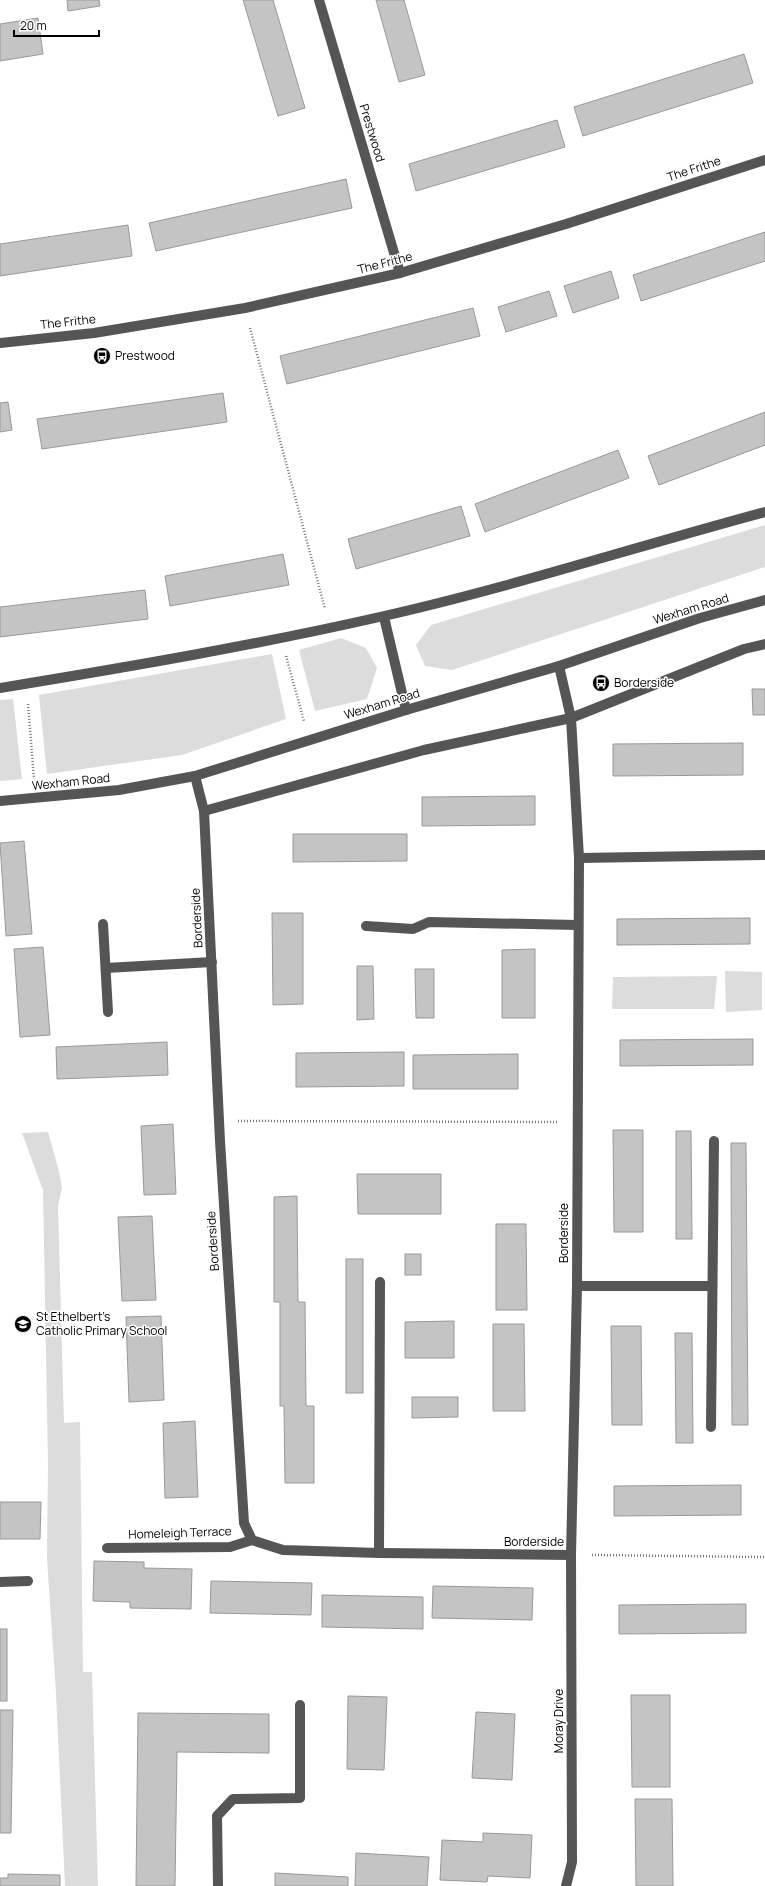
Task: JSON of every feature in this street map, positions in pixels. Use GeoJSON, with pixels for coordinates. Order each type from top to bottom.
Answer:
{"type":"FeatureCollection","features":[{"type":"Feature","properties":{"kind":"street","name":"Prestwood"},"geometry":{"type":"LineString","coordinates":[[319,0],[400,273]]}},
{"type":"Feature","properties":{"kind":"street","name":"The Frithe"},"geometry":{"type":"LineString","coordinates":[[0,343],[94,333],[245,308],[400,273],[566,224],[765,160]]}},
{"type":"Feature","properties":{"kind":"street"},"geometry":{"type":"LineString","coordinates":[[0,688],[281,639],[384,617],[463,597],[765,512]]}},
{"type":"Feature","properties":{"kind":"street","name":"Wexham Road"},"geometry":{"type":"LineString","coordinates":[[0,801],[35,799],[119,790],[195,776],[406,710],[559,666],[700,618],[765,600]]}},
{"type":"Feature","properties":{"kind":"street"},"geometry":{"type":"LineString","coordinates":[[384,617],[406,710]]}},
{"type":"Feature","properties":{"kind":"street"},"geometry":{"type":"LineString","coordinates":[[204,811],[424,750],[571,718],[744,649],[765,644]]}},
{"type":"Feature","properties":{"kind":"street","name":"Borderside"},"geometry":{"type":"LineString","coordinates":[[195,776],[204,811],[220,1121],[244,1523],[252,1540],[283,1550],[379,1553],[571,1555],[577,1286],[577,925],[579,858],[571,718],[559,666]]}},
{"type":"Feature","properties":{"kind":"street"},"geometry":{"type":"LineString","coordinates":[[579,858],[765,855]]}},
{"type":"Feature","properties":{"kind":"street"},"geometry":{"type":"LineString","coordinates":[[366,926],[413,929],[429,922],[577,925]]}},
{"type":"Feature","properties":{"kind":"street"},"geometry":{"type":"LineString","coordinates":[[103,924],[108,1012]]}},
{"type":"Feature","properties":{"kind":"street"},"geometry":{"type":"LineString","coordinates":[[106,968],[212,962]]}},
{"type":"Feature","properties":{"kind":"street"},"geometry":{"type":"LineString","coordinates":[[711,1427],[714,1141]]}},
{"type":"Feature","properties":{"kind":"street"},"geometry":{"type":"LineString","coordinates":[[379,1553],[380,1282]]}},
{"type":"Feature","properties":{"kind":"street"},"geometry":{"type":"LineString","coordinates":[[577,1286],[712,1286]]}},
{"type":"Feature","properties":{"kind":"street","name":"Homeleigh Terrace"},"geometry":{"type":"LineString","coordinates":[[107,1548],[230,1547],[252,1540]]}},
{"type":"Feature","properties":{"kind":"street","name":"Moray Drive"},"geometry":{"type":"LineString","coordinates":[[566,1886],[572,1862],[571,1555]]}},
{"type":"Feature","properties":{"kind":"street"},"geometry":{"type":"LineString","coordinates":[[0,1582],[28,1581]]}},
{"type":"Feature","properties":{"kind":"street"},"geometry":{"type":"LineString","coordinates":[[218,1886],[217,1816],[233,1798],[300,1798],[300,1705]]}},
{"type":"Feature","properties":{"kind":"path"},"geometry":{"type":"LineString","coordinates":[[245,308],[330,628]]}},
{"type":"Feature","properties":{"kind":"path"},"geometry":{"type":"LineString","coordinates":[[281,639],[310,740]]}},
{"type":"Feature","properties":{"kind":"path"},"geometry":{"type":"LineString","coordinates":[[27,684],[35,799]]}},
{"type":"Feature","properties":{"kind":"path"},"geometry":{"type":"LineString","coordinates":[[220,1121],[578,1122]]}},
{"type":"Feature","properties":{"kind":"path"},"geometry":{"type":"LineString","coordinates":[[571,1555],[765,1557]]}},
{"type":"Feature","properties":{"kind":"shaded area"},"geometry":{"type":"Polygon","coordinates":[[[765,525],[765,567],[452,670],[425,666],[416,645],[431,625],[765,525]]]}},
{"type":"Feature","properties":{"kind":"shaded area"},"geometry":{"type":"Polygon","coordinates":[[[341,638],[366,648],[377,668],[367,699],[315,711],[299,650],[341,638]]]}},
{"type":"Feature","properties":{"kind":"shaded area"},"geometry":{"type":"Polygon","coordinates":[[[272,654],[286,719],[182,755],[47,774],[39,695],[272,654]]]}},
{"type":"Feature","properties":{"kind":"shaded area"},"geometry":{"type":"Polygon","coordinates":[[[13,699],[22,779],[0,781],[0,700],[13,699]]]}},
{"type":"Feature","properties":{"kind":"shaded area"},"geometry":{"type":"Polygon","coordinates":[[[725,971],[762,972],[762,1010],[726,1012],[725,971]]]}},
{"type":"Feature","properties":{"kind":"shaded area"},"geometry":{"type":"Polygon","coordinates":[[[717,976],[714,1009],[612,1009],[613,977],[717,976]]]}},
{"type":"Feature","properties":{"kind":"shaded area"},"geometry":{"type":"Polygon","coordinates":[[[48,1132],[59,1171],[62,1188],[58,1206],[64,1423],[80,1422],[83,1672],[92,1672],[98,1886],[65,1886],[56,1693],[47,1559],[48,1465],[43,1190],[22,1133],[48,1132]]]}},
{"type":"Feature","properties":{"kind":"building"},"geometry":{"type":"Polygon","coordinates":[[[67,0],[99,0],[100,6],[68,11],[67,0]]]}},
{"type":"Feature","properties":{"kind":"building"},"geometry":{"type":"Polygon","coordinates":[[[243,0],[273,0],[305,108],[278,116],[243,0]]]}},
{"type":"Feature","properties":{"kind":"building"},"geometry":{"type":"Polygon","coordinates":[[[376,0],[404,0],[425,75],[399,82],[376,0]]]}},
{"type":"Feature","properties":{"kind":"building"},"geometry":{"type":"Polygon","coordinates":[[[38,18],[43,54],[0,61],[0,24],[38,18]]]}},
{"type":"Feature","properties":{"kind":"building"},"geometry":{"type":"Polygon","coordinates":[[[744,54],[753,83],[583,136],[574,107],[744,54]]]}},
{"type":"Feature","properties":{"kind":"building"},"geometry":{"type":"Polygon","coordinates":[[[557,120],[565,147],[416,191],[409,164],[557,120]]]}},
{"type":"Feature","properties":{"kind":"building"},"geometry":{"type":"Polygon","coordinates":[[[346,179],[352,208],[156,251],[149,223],[346,179]]]}},
{"type":"Feature","properties":{"kind":"building"},"geometry":{"type":"Polygon","coordinates":[[[128,225],[132,256],[0,276],[0,244],[128,225]]]}},
{"type":"Feature","properties":{"kind":"building"},"geometry":{"type":"Polygon","coordinates":[[[765,232],[765,261],[641,301],[633,275],[765,232]]]}},
{"type":"Feature","properties":{"kind":"building"},"geometry":{"type":"Polygon","coordinates":[[[611,271],[619,298],[573,313],[564,286],[611,271]]]}},
{"type":"Feature","properties":{"kind":"building"},"geometry":{"type":"Polygon","coordinates":[[[549,291],[557,316],[506,332],[498,307],[549,291]]]}},
{"type":"Feature","properties":{"kind":"building"},"geometry":{"type":"Polygon","coordinates":[[[473,308],[480,336],[287,384],[280,356],[473,308]]]}},
{"type":"Feature","properties":{"kind":"building"},"geometry":{"type":"Polygon","coordinates":[[[223,393],[227,422],[42,449],[37,419],[223,393]]]}},
{"type":"Feature","properties":{"kind":"building"},"geometry":{"type":"Polygon","coordinates":[[[8,402],[12,430],[0,432],[0,403],[8,402]]]}},
{"type":"Feature","properties":{"kind":"building"},"geometry":{"type":"Polygon","coordinates":[[[765,412],[765,445],[659,485],[648,456],[765,412]]]}},
{"type":"Feature","properties":{"kind":"building"},"geometry":{"type":"Polygon","coordinates":[[[618,450],[629,478],[485,532],[475,504],[618,450]]]}},
{"type":"Feature","properties":{"kind":"building"},"geometry":{"type":"Polygon","coordinates":[[[461,506],[470,536],[356,569],[348,539],[461,506]]]}},
{"type":"Feature","properties":{"kind":"building"},"geometry":{"type":"Polygon","coordinates":[[[283,554],[289,585],[170,606],[165,576],[283,554]]]}},
{"type":"Feature","properties":{"kind":"building"},"geometry":{"type":"Polygon","coordinates":[[[145,590],[148,619],[0,637],[0,607],[145,590]]]}},
{"type":"Feature","properties":{"kind":"building"},"geometry":{"type":"Polygon","coordinates":[[[752,689],[765,689],[765,715],[753,715],[752,689]]]}},
{"type":"Feature","properties":{"kind":"building"},"geometry":{"type":"Polygon","coordinates":[[[743,743],[743,775],[613,776],[613,744],[743,743]]]}},
{"type":"Feature","properties":{"kind":"building"},"geometry":{"type":"Polygon","coordinates":[[[535,796],[535,825],[422,826],[422,797],[535,796]]]}},
{"type":"Feature","properties":{"kind":"building"},"geometry":{"type":"Polygon","coordinates":[[[293,834],[407,834],[407,861],[293,862],[293,834]]]}},
{"type":"Feature","properties":{"kind":"building"},"geometry":{"type":"Polygon","coordinates":[[[24,841],[32,934],[6,936],[0,843],[24,841]]]}},
{"type":"Feature","properties":{"kind":"building"},"geometry":{"type":"Polygon","coordinates":[[[272,913],[303,913],[303,1004],[273,1005],[272,913]]]}},
{"type":"Feature","properties":{"kind":"building"},"geometry":{"type":"Polygon","coordinates":[[[750,918],[750,944],[617,945],[617,919],[750,918]]]}},
{"type":"Feature","properties":{"kind":"building"},"geometry":{"type":"Polygon","coordinates":[[[43,947],[50,1035],[20,1037],[14,949],[43,947]]]}},
{"type":"Feature","properties":{"kind":"building"},"geometry":{"type":"Polygon","coordinates":[[[535,949],[535,1018],[502,1018],[502,950],[535,949]]]}},
{"type":"Feature","properties":{"kind":"building"},"geometry":{"type":"Polygon","coordinates":[[[357,966],[373,966],[374,1019],[357,1020],[357,966]]]}},
{"type":"Feature","properties":{"kind":"building"},"geometry":{"type":"Polygon","coordinates":[[[415,969],[434,969],[434,1018],[416,1018],[415,969]]]}},
{"type":"Feature","properties":{"kind":"building"},"geometry":{"type":"Polygon","coordinates":[[[753,1039],[753,1065],[620,1066],[620,1040],[753,1039]]]}},
{"type":"Feature","properties":{"kind":"building"},"geometry":{"type":"Polygon","coordinates":[[[167,1042],[168,1075],[57,1079],[56,1047],[167,1042]]]}},
{"type":"Feature","properties":{"kind":"building"},"geometry":{"type":"Polygon","coordinates":[[[404,1052],[404,1086],[296,1087],[296,1053],[404,1052]]]}},
{"type":"Feature","properties":{"kind":"building"},"geometry":{"type":"Polygon","coordinates":[[[518,1054],[518,1089],[413,1089],[413,1055],[518,1054]]]}},
{"type":"Feature","properties":{"kind":"building"},"geometry":{"type":"Polygon","coordinates":[[[173,1124],[176,1194],[144,1195],[141,1126],[173,1124]]]}},
{"type":"Feature","properties":{"kind":"building"},"geometry":{"type":"Polygon","coordinates":[[[613,1130],[643,1130],[643,1232],[614,1232],[613,1130]]]}},
{"type":"Feature","properties":{"kind":"building"},"geometry":{"type":"Polygon","coordinates":[[[676,1131],[691,1131],[692,1239],[676,1239],[676,1131]]]}},
{"type":"Feature","properties":{"kind":"building"},"geometry":{"type":"Polygon","coordinates":[[[731,1143],[746,1143],[748,1425],[732,1425],[731,1143]]]}},
{"type":"Feature","properties":{"kind":"building"},"geometry":{"type":"Polygon","coordinates":[[[357,1174],[441,1174],[441,1214],[358,1214],[357,1174]]]}},
{"type":"Feature","properties":{"kind":"building"},"geometry":{"type":"Polygon","coordinates":[[[297,1196],[298,1302],[305,1302],[306,1406],[314,1406],[314,1483],[285,1483],[284,1406],[280,1406],[280,1302],[274,1302],[274,1197],[297,1196]]]}},
{"type":"Feature","properties":{"kind":"building"},"geometry":{"type":"Polygon","coordinates":[[[152,1216],[156,1300],[122,1301],[118,1217],[152,1216]]]}},
{"type":"Feature","properties":{"kind":"building"},"geometry":{"type":"Polygon","coordinates":[[[496,1224],[526,1224],[527,1310],[496,1310],[496,1224]]]}},
{"type":"Feature","properties":{"kind":"building"},"geometry":{"type":"Polygon","coordinates":[[[405,1254],[421,1254],[421,1275],[405,1275],[405,1254]]]}},
{"type":"Feature","properties":{"kind":"building"},"geometry":{"type":"Polygon","coordinates":[[[346,1259],[363,1259],[363,1393],[346,1393],[346,1259]]]}},
{"type":"Feature","properties":{"kind":"building"},"geometry":{"type":"Polygon","coordinates":[[[161,1316],[164,1400],[129,1402],[126,1317],[161,1316]]]}},
{"type":"Feature","properties":{"kind":"building"},"geometry":{"type":"Polygon","coordinates":[[[454,1321],[454,1358],[405,1358],[405,1322],[454,1321]]]}},
{"type":"Feature","properties":{"kind":"building"},"geometry":{"type":"Polygon","coordinates":[[[493,1324],[524,1324],[525,1411],[493,1411],[493,1324]]]}},
{"type":"Feature","properties":{"kind":"building"},"geometry":{"type":"Polygon","coordinates":[[[611,1326],[641,1326],[642,1425],[612,1425],[611,1326]]]}},
{"type":"Feature","properties":{"kind":"building"},"geometry":{"type":"Polygon","coordinates":[[[675,1333],[692,1333],[693,1443],[676,1443],[675,1333]]]}},
{"type":"Feature","properties":{"kind":"building"},"geometry":{"type":"Polygon","coordinates":[[[412,1397],[458,1397],[458,1417],[412,1418],[412,1397]]]}},
{"type":"Feature","properties":{"kind":"building"},"geometry":{"type":"Polygon","coordinates":[[[195,1421],[198,1497],[165,1498],[163,1423],[195,1421]]]}},
{"type":"Feature","properties":{"kind":"building"},"geometry":{"type":"Polygon","coordinates":[[[741,1485],[741,1515],[614,1516],[614,1486],[741,1485]]]}},
{"type":"Feature","properties":{"kind":"building"},"geometry":{"type":"Polygon","coordinates":[[[0,1502],[41,1502],[40,1539],[0,1539],[0,1502]]]}},
{"type":"Feature","properties":{"kind":"building"},"geometry":{"type":"Polygon","coordinates":[[[94,1561],[144,1562],[144,1568],[192,1569],[191,1609],[130,1608],[130,1602],[93,1601],[94,1561]]]}},
{"type":"Feature","properties":{"kind":"building"},"geometry":{"type":"Polygon","coordinates":[[[211,1581],[312,1583],[311,1615],[210,1613],[211,1581]]]}},
{"type":"Feature","properties":{"kind":"building"},"geometry":{"type":"Polygon","coordinates":[[[433,1586],[533,1588],[532,1620],[432,1618],[433,1586]]]}},
{"type":"Feature","properties":{"kind":"building"},"geometry":{"type":"Polygon","coordinates":[[[322,1595],[423,1597],[423,1629],[322,1627],[322,1595]]]}},
{"type":"Feature","properties":{"kind":"building"},"geometry":{"type":"Polygon","coordinates":[[[746,1604],[746,1633],[619,1634],[619,1605],[746,1604]]]}},
{"type":"Feature","properties":{"kind":"building"},"geometry":{"type":"Polygon","coordinates":[[[0,1629],[7,1629],[7,1701],[0,1701],[0,1629]]]}},
{"type":"Feature","properties":{"kind":"building"},"geometry":{"type":"Polygon","coordinates":[[[631,1695],[670,1695],[670,1787],[632,1787],[631,1695]]]}},
{"type":"Feature","properties":{"kind":"building"},"geometry":{"type":"Polygon","coordinates":[[[348,1696],[387,1697],[384,1770],[347,1769],[348,1696]]]}},
{"type":"Feature","properties":{"kind":"building"},"geometry":{"type":"Polygon","coordinates":[[[0,1710],[13,1710],[11,1833],[0,1833],[0,1710]]]}},
{"type":"Feature","properties":{"kind":"building"},"geometry":{"type":"Polygon","coordinates":[[[476,1712],[515,1714],[512,1780],[472,1778],[476,1712]]]}},
{"type":"Feature","properties":{"kind":"building"},"geometry":{"type":"Polygon","coordinates":[[[138,1713],[269,1714],[269,1753],[177,1752],[175,1886],[136,1886],[138,1713]]]}},
{"type":"Feature","properties":{"kind":"building"},"geometry":{"type":"Polygon","coordinates":[[[635,1799],[672,1799],[673,1886],[636,1886],[635,1799]]]}},
{"type":"Feature","properties":{"kind":"building"},"geometry":{"type":"Polygon","coordinates":[[[483,1833],[532,1835],[530,1878],[488,1876],[487,1882],[440,1880],[442,1840],[483,1842],[483,1833]]]}},
{"type":"Feature","properties":{"kind":"building"},"geometry":{"type":"Polygon","coordinates":[[[356,1853],[429,1857],[427,1886],[355,1886],[356,1853]]]}},
{"type":"Feature","properties":{"kind":"building"},"geometry":{"type":"Polygon","coordinates":[[[275,1873],[348,1877],[348,1886],[275,1886],[275,1873]]]}},
{"type":"Feature","properties":{"kind":"building"},"geometry":{"type":"Polygon","coordinates":[[[8,1874],[60,1875],[60,1886],[0,1886],[0,1878],[8,1878],[8,1874]]]}},
{"type":"Feature","properties":{"kind":"place","name":"Prestwood"},"geometry":{"type":"Point","coordinates":[102,356]}},
{"type":"Feature","properties":{"kind":"place","name":"Borderside"},"geometry":{"type":"Point","coordinates":[601,683]}},
{"type":"Feature","properties":{"kind":"place","name":"St Ethelbert's Catholic Primary School"},"geometry":{"type":"Point","coordinates":[23,1324]}}]}
